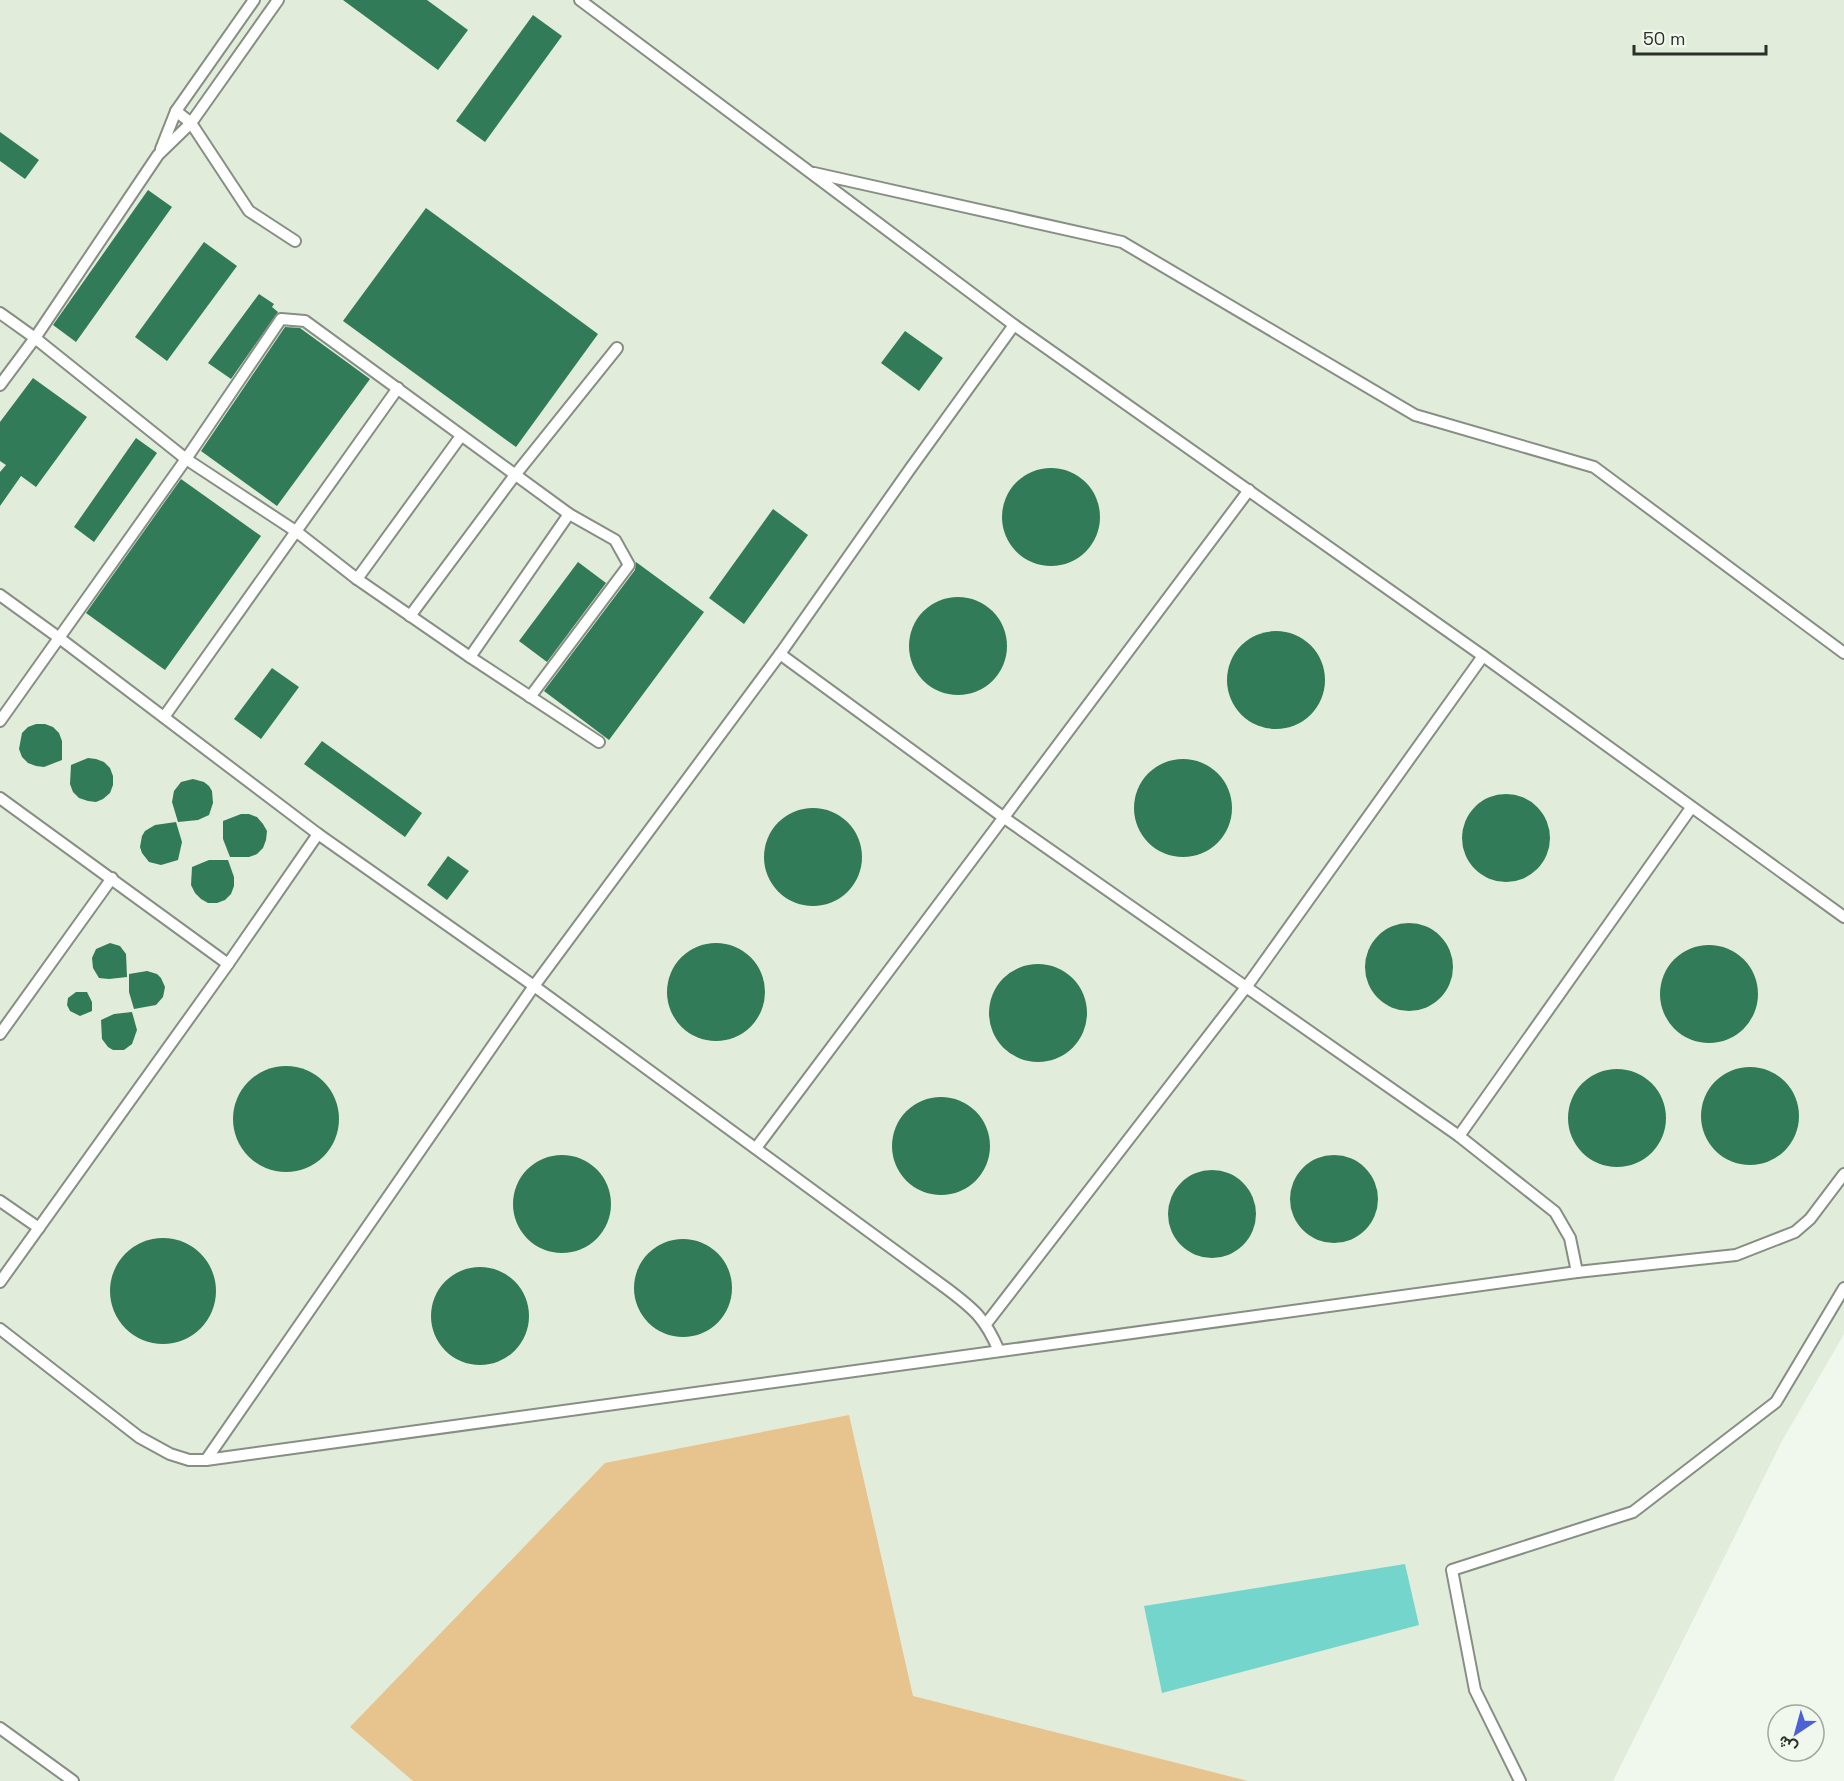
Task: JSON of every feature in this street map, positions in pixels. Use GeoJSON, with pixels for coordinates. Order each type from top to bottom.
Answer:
{"type":"FeatureCollection","features":[{"type":"Feature","properties":{"kind":"lane"},"geometry":{"type":"LineString","coordinates":[[0,385],[35,338],[158,155],[176,111],[254,0]]}},
{"type":"Feature","properties":{"kind":"lane"},"geometry":{"type":"LineString","coordinates":[[158,155],[191,123],[278,0]]}},
{"type":"Feature","properties":{"kind":"lane"},"geometry":{"type":"LineString","coordinates":[[580,0],[1014,325],[1483,656],[1844,917]]}},
{"type":"Feature","properties":{"kind":"lane"},"geometry":{"type":"LineString","coordinates":[[176,111],[191,123],[249,211],[295,241]]}},
{"type":"Feature","properties":{"kind":"lane"},"geometry":{"type":"LineString","coordinates":[[811,173],[1122,242],[1415,415],[1594,467],[1844,653]]}},
{"type":"Feature","properties":{"kind":"lane"},"geometry":{"type":"LineString","coordinates":[[0,313],[35,338],[186,459],[297,532],[357,579],[410,616],[599,742]]}},
{"type":"Feature","properties":{"kind":"lane"},"geometry":{"type":"LineString","coordinates":[[0,721],[186,459],[281,320],[305,321],[569,514],[615,540],[628,565],[530,697]]}},
{"type":"Feature","properties":{"kind":"lane"},"geometry":{"type":"LineString","coordinates":[[206,1460],[534,986],[780,654],[1014,325]]}},
{"type":"Feature","properties":{"kind":"lane"},"geometry":{"type":"LineString","coordinates":[[410,616],[515,475],[617,348]]}},
{"type":"Feature","properties":{"kind":"lane"},"geometry":{"type":"LineString","coordinates":[[164,717],[398,388]]}},
{"type":"Feature","properties":{"kind":"lane"},"geometry":{"type":"LineString","coordinates":[[357,579],[462,436]]}},
{"type":"Feature","properties":{"kind":"lane"},"geometry":{"type":"LineString","coordinates":[[756,1148],[1249,490]]}},
{"type":"Feature","properties":{"kind":"lane"},"geometry":{"type":"LineString","coordinates":[[470,657],[569,514]]}},
{"type":"Feature","properties":{"kind":"lane"},"geometry":{"type":"LineString","coordinates":[[0,595],[318,834],[534,986],[946,1288],[986,1324],[999,1351]]}},
{"type":"Feature","properties":{"kind":"lane"},"geometry":{"type":"LineString","coordinates":[[780,654],[1003,817],[1459,1136],[1555,1212],[1570,1238],[1577,1272]]}},
{"type":"Feature","properties":{"kind":"lane"},"geometry":{"type":"LineString","coordinates":[[986,1324],[1247,986],[1483,656]]}},
{"type":"Feature","properties":{"kind":"lane"},"geometry":{"type":"LineString","coordinates":[[0,798],[228,964]]}},
{"type":"Feature","properties":{"kind":"lane"},"geometry":{"type":"LineString","coordinates":[[1459,1136],[1691,808]]}},
{"type":"Feature","properties":{"kind":"lane"},"geometry":{"type":"LineString","coordinates":[[0,1282],[228,964],[318,834]]}},
{"type":"Feature","properties":{"kind":"lane"},"geometry":{"type":"LineString","coordinates":[[0,1034],[112,878]]}},
{"type":"Feature","properties":{"kind":"lane"},"geometry":{"type":"LineString","coordinates":[[0,1329],[139,1437],[170,1454],[189,1460],[206,1460],[1577,1272],[1736,1255],[1795,1232],[1810,1219],[1844,1174]]}},
{"type":"Feature","properties":{"kind":"lane"},"geometry":{"type":"LineString","coordinates":[[0,1201],[39,1228]]}},
{"type":"Feature","properties":{"kind":"lane"},"geometry":{"type":"LineString","coordinates":[[1520,1781],[1475,1690],[1452,1570],[1633,1512],[1776,1402],[1844,1288]]}},
{"type":"Feature","properties":{"kind":"lane"},"geometry":{"type":"LineString","coordinates":[[0,1728],[73,1781]]}},
{"type":"Feature","properties":{"kind":"shaded area"},"geometry":{"type":"Polygon","coordinates":[[[0,0],[1844,0],[1844,1334],[1782,1441],[1613,1781],[0,1781],[0,0]]]}},
{"type":"Feature","properties":{"kind":"shaded area"},"geometry":{"type":"Polygon","coordinates":[[[849,1415],[913,1696],[1248,1781],[413,1781],[350,1727],[605,1463],[849,1415]]]}},
{"type":"Feature","properties":{"kind":"water"},"geometry":{"type":"Polygon","coordinates":[[[1405,1564],[1419,1625],[1162,1693],[1144,1606],[1405,1564]]]}},
{"type":"Feature","properties":{"kind":"building"},"geometry":{"type":"Polygon","coordinates":[[[343,0],[427,0],[468,30],[438,70],[343,0]]]}},
{"type":"Feature","properties":{"kind":"building"},"geometry":{"type":"Polygon","coordinates":[[[533,15],[562,36],[485,142],[456,121],[533,15]]]}},
{"type":"Feature","properties":{"kind":"building"},"geometry":{"type":"Polygon","coordinates":[[[0,132],[39,160],[25,179],[0,161],[0,132]]]}},
{"type":"Feature","properties":{"kind":"building"},"geometry":{"type":"Polygon","coordinates":[[[148,190],[172,207],[76,342],[53,325],[148,190]]]}},
{"type":"Feature","properties":{"kind":"building"},"geometry":{"type":"Polygon","coordinates":[[[426,208],[598,334],[516,447],[343,321],[426,208]]]}},
{"type":"Feature","properties":{"kind":"building"},"geometry":{"type":"Polygon","coordinates":[[[204,242],[237,266],[167,361],[135,337],[204,242]]]}},
{"type":"Feature","properties":{"kind":"building"},"geometry":{"type":"Polygon","coordinates":[[[259,294],[274,304],[272,307],[278,312],[231,379],[208,363],[259,294]]]}},
{"type":"Feature","properties":{"kind":"building"},"geometry":{"type":"Polygon","coordinates":[[[285,327],[300,328],[370,379],[277,506],[201,451],[285,327]]]}},
{"type":"Feature","properties":{"kind":"building"},"geometry":{"type":"Polygon","coordinates":[[[905,331],[943,358],[919,391],[881,363],[905,331]]]}},
{"type":"Feature","properties":{"kind":"building"},"geometry":{"type":"Polygon","coordinates":[[[33,378],[87,417],[36,487],[21,476],[0,506],[0,472],[6,465],[0,461],[0,422],[33,378]]]}},
{"type":"Feature","properties":{"kind":"building"},"geometry":{"type":"Polygon","coordinates":[[[136,438],[157,453],[94,542],[74,527],[136,438]]]}},
{"type":"Feature","properties":{"kind":"building"},"geometry":{"type":"Polygon","coordinates":[[[1051,468],[1070,472],[1086,482],[1096,498],[1100,517],[1096,536],[1086,552],[1070,562],[1051,566],[1032,562],[1016,552],[1006,536],[1002,517],[1006,498],[1016,482],[1032,472],[1051,468]]]}},
{"type":"Feature","properties":{"kind":"building"},"geometry":{"type":"Polygon","coordinates":[[[181,479],[261,536],[165,670],[86,613],[181,479]]]}},
{"type":"Feature","properties":{"kind":"building"},"geometry":{"type":"Polygon","coordinates":[[[773,509],[808,535],[744,624],[709,598],[773,509]]]}},
{"type":"Feature","properties":{"kind":"building"},"geometry":{"type":"Polygon","coordinates":[[[578,562],[606,583],[547,662],[519,641],[578,562]]]}},
{"type":"Feature","properties":{"kind":"building"},"geometry":{"type":"Polygon","coordinates":[[[636,562],[704,612],[609,740],[544,691],[635,570],[636,562]]]}},
{"type":"Feature","properties":{"kind":"building"},"geometry":{"type":"Polygon","coordinates":[[[958,597],[977,601],[993,611],[1003,627],[1007,646],[1003,665],[993,681],[977,691],[958,695],[939,691],[923,681],[913,665],[909,646],[913,627],[923,611],[939,601],[958,597]]]}},
{"type":"Feature","properties":{"kind":"building"},"geometry":{"type":"Polygon","coordinates":[[[1276,631],[1295,635],[1311,645],[1321,661],[1325,680],[1321,699],[1311,715],[1295,725],[1276,729],[1257,725],[1241,715],[1231,699],[1227,680],[1231,661],[1241,645],[1257,635],[1276,631]]]}},
{"type":"Feature","properties":{"kind":"building"},"geometry":{"type":"Polygon","coordinates":[[[272,668],[299,687],[261,739],[234,719],[272,668]]]}},
{"type":"Feature","properties":{"kind":"building"},"geometry":{"type":"Polygon","coordinates":[[[36,724],[53,727],[59,733],[62,741],[62,760],[44,767],[28,763],[22,757],[19,749],[22,733],[28,727],[36,724]]]}},
{"type":"Feature","properties":{"kind":"building"},"geometry":{"type":"Polygon","coordinates":[[[322,741],[422,813],[405,837],[304,764],[322,741]]]}},
{"type":"Feature","properties":{"kind":"building"},"geometry":{"type":"Polygon","coordinates":[[[88,758],[104,762],[110,768],[113,776],[110,793],[96,802],[79,798],[73,792],[70,784],[71,765],[88,758]]]}},
{"type":"Feature","properties":{"kind":"building"},"geometry":{"type":"Polygon","coordinates":[[[1183,759],[1202,763],[1218,773],[1228,789],[1232,808],[1228,827],[1218,843],[1202,853],[1183,857],[1164,853],[1148,843],[1138,827],[1134,808],[1138,789],[1148,773],[1164,763],[1183,759]]]}},
{"type":"Feature","properties":{"kind":"building"},"geometry":{"type":"Polygon","coordinates":[[[193,779],[204,782],[212,791],[213,803],[209,815],[198,820],[178,822],[172,802],[174,791],[181,782],[193,779]]]}},
{"type":"Feature","properties":{"kind":"building"},"geometry":{"type":"Polygon","coordinates":[[[1506,794],[1531,801],[1543,813],[1550,838],[1543,863],[1531,875],[1506,882],[1481,875],[1469,863],[1462,838],[1469,813],[1481,801],[1506,794]]]}},
{"type":"Feature","properties":{"kind":"building"},"geometry":{"type":"Polygon","coordinates":[[[813,808],[832,812],[848,822],[858,838],[862,857],[858,876],[848,892],[832,902],[813,906],[794,902],[778,892],[768,876],[764,857],[768,838],[778,822],[794,812],[813,808]]]}},
{"type":"Feature","properties":{"kind":"building"},"geometry":{"type":"Polygon","coordinates":[[[241,814],[257,817],[267,831],[266,840],[263,848],[257,854],[249,857],[230,857],[223,839],[223,821],[241,814]]]}},
{"type":"Feature","properties":{"kind":"building"},"geometry":{"type":"Polygon","coordinates":[[[176,822],[182,842],[178,860],[161,865],[149,862],[140,847],[145,831],[155,825],[176,822]]]}},
{"type":"Feature","properties":{"kind":"building"},"geometry":{"type":"Polygon","coordinates":[[[448,856],[469,871],[447,900],[427,885],[448,856]]]}},
{"type":"Feature","properties":{"kind":"building"},"geometry":{"type":"Polygon","coordinates":[[[209,860],[228,860],[234,877],[231,894],[225,900],[217,903],[208,903],[201,899],[191,885],[192,867],[209,860]]]}},
{"type":"Feature","properties":{"kind":"building"},"geometry":{"type":"Polygon","coordinates":[[[1409,923],[1434,930],[1446,942],[1453,967],[1446,992],[1434,1004],[1409,1011],[1384,1004],[1372,992],[1365,967],[1372,942],[1384,930],[1409,923]]]}},
{"type":"Feature","properties":{"kind":"building"},"geometry":{"type":"Polygon","coordinates":[[[110,943],[120,946],[126,954],[127,977],[99,978],[93,968],[92,958],[96,949],[110,943]]]}},
{"type":"Feature","properties":{"kind":"building"},"geometry":{"type":"Polygon","coordinates":[[[716,943],[735,947],[751,957],[761,973],[765,992],[761,1011],[751,1027],[735,1037],[716,1041],[697,1037],[681,1027],[671,1011],[667,992],[671,973],[681,957],[697,947],[716,943]]]}},
{"type":"Feature","properties":{"kind":"building"},"geometry":{"type":"Polygon","coordinates":[[[1709,945],[1728,949],[1744,959],[1754,975],[1758,994],[1754,1013],[1744,1029],[1728,1039],[1709,1043],[1690,1039],[1674,1029],[1664,1013],[1660,994],[1664,975],[1674,959],[1690,949],[1709,945]]]}},
{"type":"Feature","properties":{"kind":"building"},"geometry":{"type":"Polygon","coordinates":[[[1038,964],[1057,968],[1073,978],[1083,994],[1087,1013],[1083,1032],[1073,1048],[1057,1058],[1038,1062],[1019,1058],[1003,1048],[993,1032],[989,1013],[993,994],[1003,978],[1019,968],[1038,964]]]}},
{"type":"Feature","properties":{"kind":"building"},"geometry":{"type":"Polygon","coordinates":[[[147,971],[161,978],[165,987],[163,997],[156,1005],[134,1009],[129,992],[129,974],[147,971]]]}},
{"type":"Feature","properties":{"kind":"building"},"geometry":{"type":"Polygon","coordinates":[[[76,992],[87,992],[92,1002],[92,1011],[80,1016],[70,1011],[67,1005],[68,998],[76,992]]]}},
{"type":"Feature","properties":{"kind":"building"},"geometry":{"type":"Polygon","coordinates":[[[132,1012],[137,1030],[132,1044],[124,1050],[113,1050],[102,1039],[101,1020],[114,1014],[132,1012]]]}},
{"type":"Feature","properties":{"kind":"building"},"geometry":{"type":"Polygon","coordinates":[[[286,1066],[306,1070],[323,1082],[335,1099],[339,1119],[335,1139],[323,1156],[306,1168],[286,1172],[266,1168],[249,1156],[237,1139],[233,1119],[237,1099],[249,1082],[266,1070],[286,1066]]]}},
{"type":"Feature","properties":{"kind":"building"},"geometry":{"type":"Polygon","coordinates":[[[1750,1067],[1769,1071],[1785,1081],[1795,1097],[1799,1116],[1795,1135],[1785,1151],[1769,1161],[1750,1165],[1731,1161],[1715,1151],[1705,1135],[1701,1116],[1705,1097],[1715,1081],[1731,1071],[1750,1067]]]}},
{"type":"Feature","properties":{"kind":"building"},"geometry":{"type":"Polygon","coordinates":[[[1617,1069],[1636,1073],[1652,1083],[1662,1099],[1666,1118],[1662,1137],[1652,1153],[1636,1163],[1617,1167],[1598,1163],[1582,1153],[1572,1137],[1568,1118],[1572,1099],[1582,1083],[1598,1073],[1617,1069]]]}},
{"type":"Feature","properties":{"kind":"building"},"geometry":{"type":"Polygon","coordinates":[[[941,1097],[960,1101],[976,1111],[986,1127],[990,1146],[986,1165],[976,1181],[960,1191],[941,1195],[922,1191],[906,1181],[896,1165],[892,1146],[896,1127],[906,1111],[922,1101],[941,1097]]]}},
{"type":"Feature","properties":{"kind":"building"},"geometry":{"type":"Polygon","coordinates":[[[562,1155],[581,1159],[597,1169],[607,1185],[611,1204],[607,1223],[597,1239],[581,1249],[562,1253],[543,1249],[527,1239],[517,1223],[513,1204],[517,1185],[527,1169],[543,1159],[562,1155]]]}},
{"type":"Feature","properties":{"kind":"building"},"geometry":{"type":"Polygon","coordinates":[[[1334,1155],[1359,1162],[1371,1174],[1378,1199],[1371,1224],[1359,1236],[1334,1243],[1309,1236],[1297,1224],[1290,1199],[1297,1174],[1309,1162],[1334,1155]]]}},
{"type":"Feature","properties":{"kind":"building"},"geometry":{"type":"Polygon","coordinates":[[[1212,1170],[1237,1177],[1249,1189],[1256,1214],[1249,1239],[1237,1251],[1212,1258],[1187,1251],[1175,1239],[1168,1214],[1175,1189],[1187,1177],[1212,1170]]]}},
{"type":"Feature","properties":{"kind":"building"},"geometry":{"type":"Polygon","coordinates":[[[163,1238],[183,1242],[200,1254],[212,1271],[216,1291],[212,1311],[200,1328],[183,1340],[163,1344],[143,1340],[126,1328],[114,1311],[110,1291],[114,1271],[126,1254],[143,1242],[163,1238]]]}},
{"type":"Feature","properties":{"kind":"building"},"geometry":{"type":"Polygon","coordinates":[[[683,1239],[702,1243],[718,1253],[728,1269],[732,1288],[728,1307],[718,1323],[702,1333],[683,1337],[664,1333],[648,1323],[638,1307],[634,1288],[638,1269],[648,1253],[664,1243],[683,1239]]]}},
{"type":"Feature","properties":{"kind":"building"},"geometry":{"type":"Polygon","coordinates":[[[480,1267],[499,1271],[515,1281],[525,1297],[529,1316],[525,1335],[515,1351],[499,1361],[480,1365],[461,1361],[445,1351],[435,1335],[431,1316],[435,1297],[445,1281],[461,1271],[480,1267]]]}}]}
